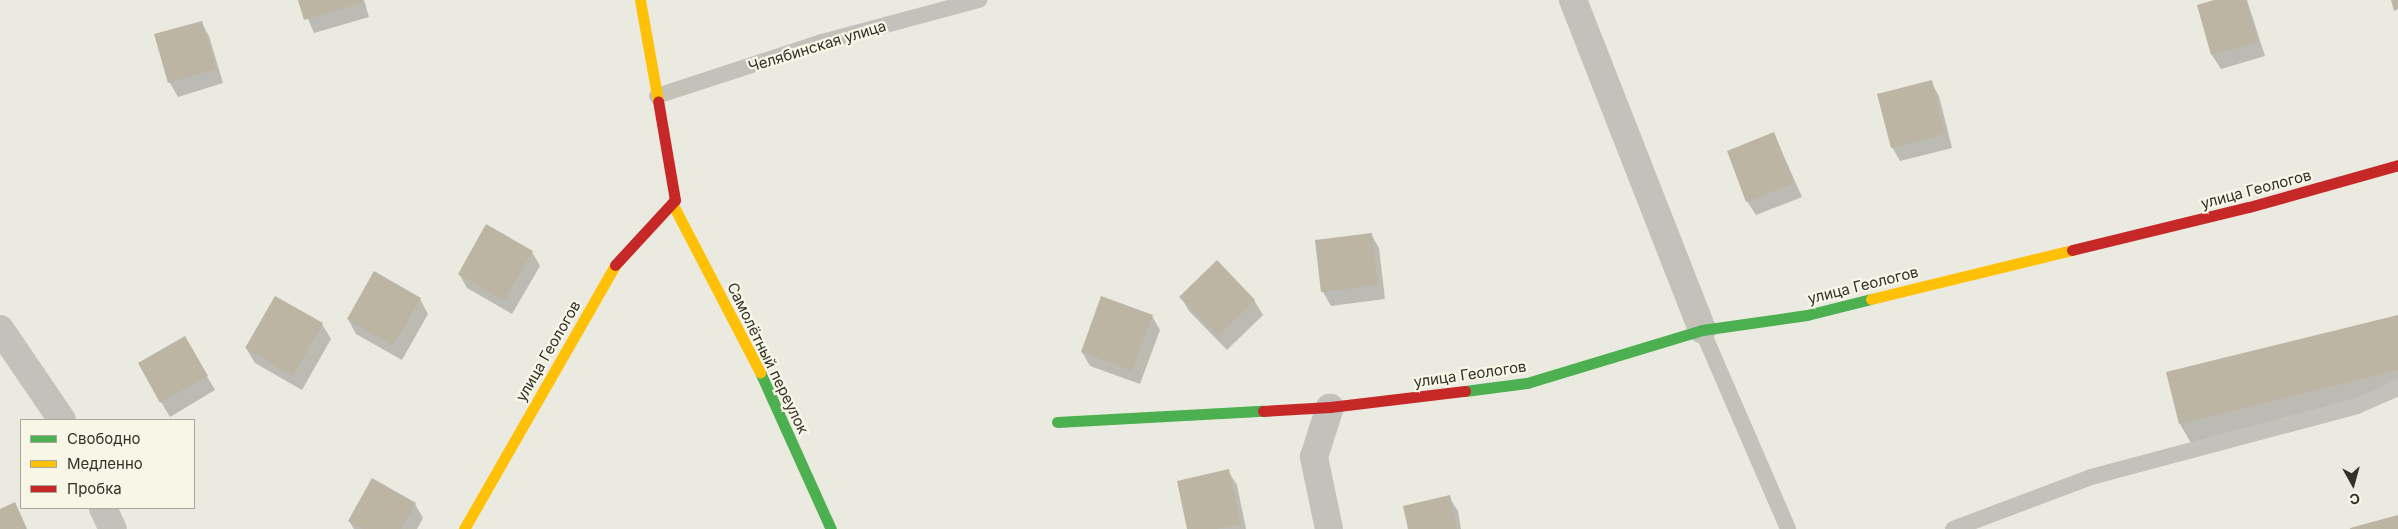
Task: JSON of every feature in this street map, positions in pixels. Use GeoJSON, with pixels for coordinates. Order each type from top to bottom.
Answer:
{"type":"FeatureCollection","features":[{"type":"Feature","properties":{"kind":"street","name":"Самолётный переулок"},"geometry":{"type":"LineString","coordinates":[[640,0],[674,201],[759,370],[831,529]]}},
{"type":"Feature","properties":{"kind":"street"},"geometry":{"type":"LineString","coordinates":[[1573,0],[1702,330]]}},
{"type":"Feature","properties":{"kind":"street","name":"улица Геологов"},"geometry":{"type":"LineString","coordinates":[[1057,422],[1330,407],[1527,383],[1702,330],[1817,312],[2249,207],[2398,165]]}},
{"type":"Feature","properties":{"kind":"street","name":"улица Геологов"},"geometry":{"type":"LineString","coordinates":[[464,529],[618,260],[674,201]]}},
{"type":"Feature","properties":{"kind":"street"},"geometry":{"type":"LineString","coordinates":[[0,329],[61,419]]}},
{"type":"Feature","properties":{"kind":"street"},"geometry":{"type":"LineString","coordinates":[[1330,407],[1314,456],[1330,529]]}},
{"type":"Feature","properties":{"kind":"street"},"geometry":{"type":"LineString","coordinates":[[103,509],[113,529]]}},
{"type":"Feature","properties":{"kind":"lane","name":"Челябинская улица"},"geometry":{"type":"LineString","coordinates":[[657,96],[822,42],[979,0]]}},
{"type":"Feature","properties":{"kind":"lane"},"geometry":{"type":"LineString","coordinates":[[1702,330],[1788,529]]}},
{"type":"Feature","properties":{"kind":"lane"},"geometry":{"type":"LineString","coordinates":[[1953,529],[2091,476],[2357,406],[2398,388]]}},
{"type":"Feature","properties":{"kind":"building"},"geometry":{"type":"Polygon","coordinates":[[[298,0],[361,0],[362,3],[304,20],[298,0]]]}},
{"type":"Feature","properties":{"kind":"building"},"geometry":{"type":"Polygon","coordinates":[[[2214,0],[2246,0],[2258,42],[2211,55],[2197,5],[2214,0]]]}},
{"type":"Feature","properties":{"kind":"building"},"geometry":{"type":"Polygon","coordinates":[[[2391,0],[2398,0],[2398,9],[2394,11],[2391,0]]]}},
{"type":"Feature","properties":{"kind":"building"},"geometry":{"type":"Polygon","coordinates":[[[202,21],[216,69],[168,83],[154,34],[202,21]]]}},
{"type":"Feature","properties":{"kind":"building"},"geometry":{"type":"Polygon","coordinates":[[[1932,80],[1945,134],[1891,148],[1877,94],[1932,80]]]}},
{"type":"Feature","properties":{"kind":"building"},"geometry":{"type":"Polygon","coordinates":[[[1774,132],[1794,183],[1746,202],[1727,151],[1774,132]]]}},
{"type":"Feature","properties":{"kind":"building"},"geometry":{"type":"Polygon","coordinates":[[[486,224],[533,251],[504,301],[458,274],[486,224]]]}},
{"type":"Feature","properties":{"kind":"building"},"geometry":{"type":"Polygon","coordinates":[[[1372,233],[1378,285],[1321,292],[1315,240],[1372,233]]]}},
{"type":"Feature","properties":{"kind":"building"},"geometry":{"type":"Polygon","coordinates":[[[1217,260],[1255,300],[1218,336],[1179,297],[1217,260]]]}},
{"type":"Feature","properties":{"kind":"building"},"geometry":{"type":"Polygon","coordinates":[[[374,271],[421,298],[393,346],[347,319],[374,271]]]}},
{"type":"Feature","properties":{"kind":"building"},"geometry":{"type":"Polygon","coordinates":[[[275,296],[323,323],[293,376],[245,348],[275,296]]]}},
{"type":"Feature","properties":{"kind":"building"},"geometry":{"type":"Polygon","coordinates":[[[1101,296],[1153,315],[1132,371],[1081,352],[1101,296]]]}},
{"type":"Feature","properties":{"kind":"building"},"geometry":{"type":"Polygon","coordinates":[[[2398,315],[2398,370],[2179,424],[2166,372],[2398,315]]]}},
{"type":"Feature","properties":{"kind":"building"},"geometry":{"type":"Polygon","coordinates":[[[185,336],[208,376],[160,403],[138,363],[185,336]]]}},
{"type":"Feature","properties":{"kind":"building"},"geometry":{"type":"Polygon","coordinates":[[[1229,469],[1241,524],[1216,529],[1187,529],[1177,481],[1229,469]]]}},
{"type":"Feature","properties":{"kind":"building"},"geometry":{"type":"Polygon","coordinates":[[[372,478],[416,503],[401,529],[362,529],[348,521],[372,478]]]}},
{"type":"Feature","properties":{"kind":"building"},"geometry":{"type":"Polygon","coordinates":[[[1450,495],[1457,529],[1408,529],[1403,506],[1450,495]]]}},
{"type":"Feature","properties":{"kind":"building"},"geometry":{"type":"Polygon","coordinates":[[[15,502],[27,529],[0,529],[0,509],[15,502]]]}},
{"type":"Feature","properties":{"kind":"building"},"geometry":{"type":"Polygon","coordinates":[[[2398,515],[2398,529],[2350,529],[2350,528],[2398,515]]]}},
{"type":"Feature","properties":{"kind":"traffic: fast"},"geometry":{"type":"LineString","coordinates":[[1465,391],[1527,383],[1702,330],[1807,315],[1871,299]]}},
{"type":"Feature","properties":{"kind":"traffic: fast"},"geometry":{"type":"LineString","coordinates":[[760,372],[831,529]]}},
{"type":"Feature","properties":{"kind":"traffic: fast"},"geometry":{"type":"LineString","coordinates":[[1057,422],[1263,411]]}},
{"type":"Feature","properties":{"kind":"traffic: slow"},"geometry":{"type":"LineString","coordinates":[[640,0],[658,101]]}},
{"type":"Feature","properties":{"kind":"traffic: slow"},"geometry":{"type":"LineString","coordinates":[[672,203],[760,372]]}},
{"type":"Feature","properties":{"kind":"traffic: slow"},"geometry":{"type":"LineString","coordinates":[[1871,299],[2072,250]]}},
{"type":"Feature","properties":{"kind":"traffic: slow"},"geometry":{"type":"LineString","coordinates":[[464,529],[615,265]]}},
{"type":"Feature","properties":{"kind":"traffic: jam"},"geometry":{"type":"LineString","coordinates":[[615,265],[675,200],[658,101]]}},
{"type":"Feature","properties":{"kind":"traffic: jam"},"geometry":{"type":"LineString","coordinates":[[2072,250],[2249,207],[2398,165]]}},
{"type":"Feature","properties":{"kind":"traffic: jam"},"geometry":{"type":"LineString","coordinates":[[1263,411],[1330,407],[1465,391]]}}]}
